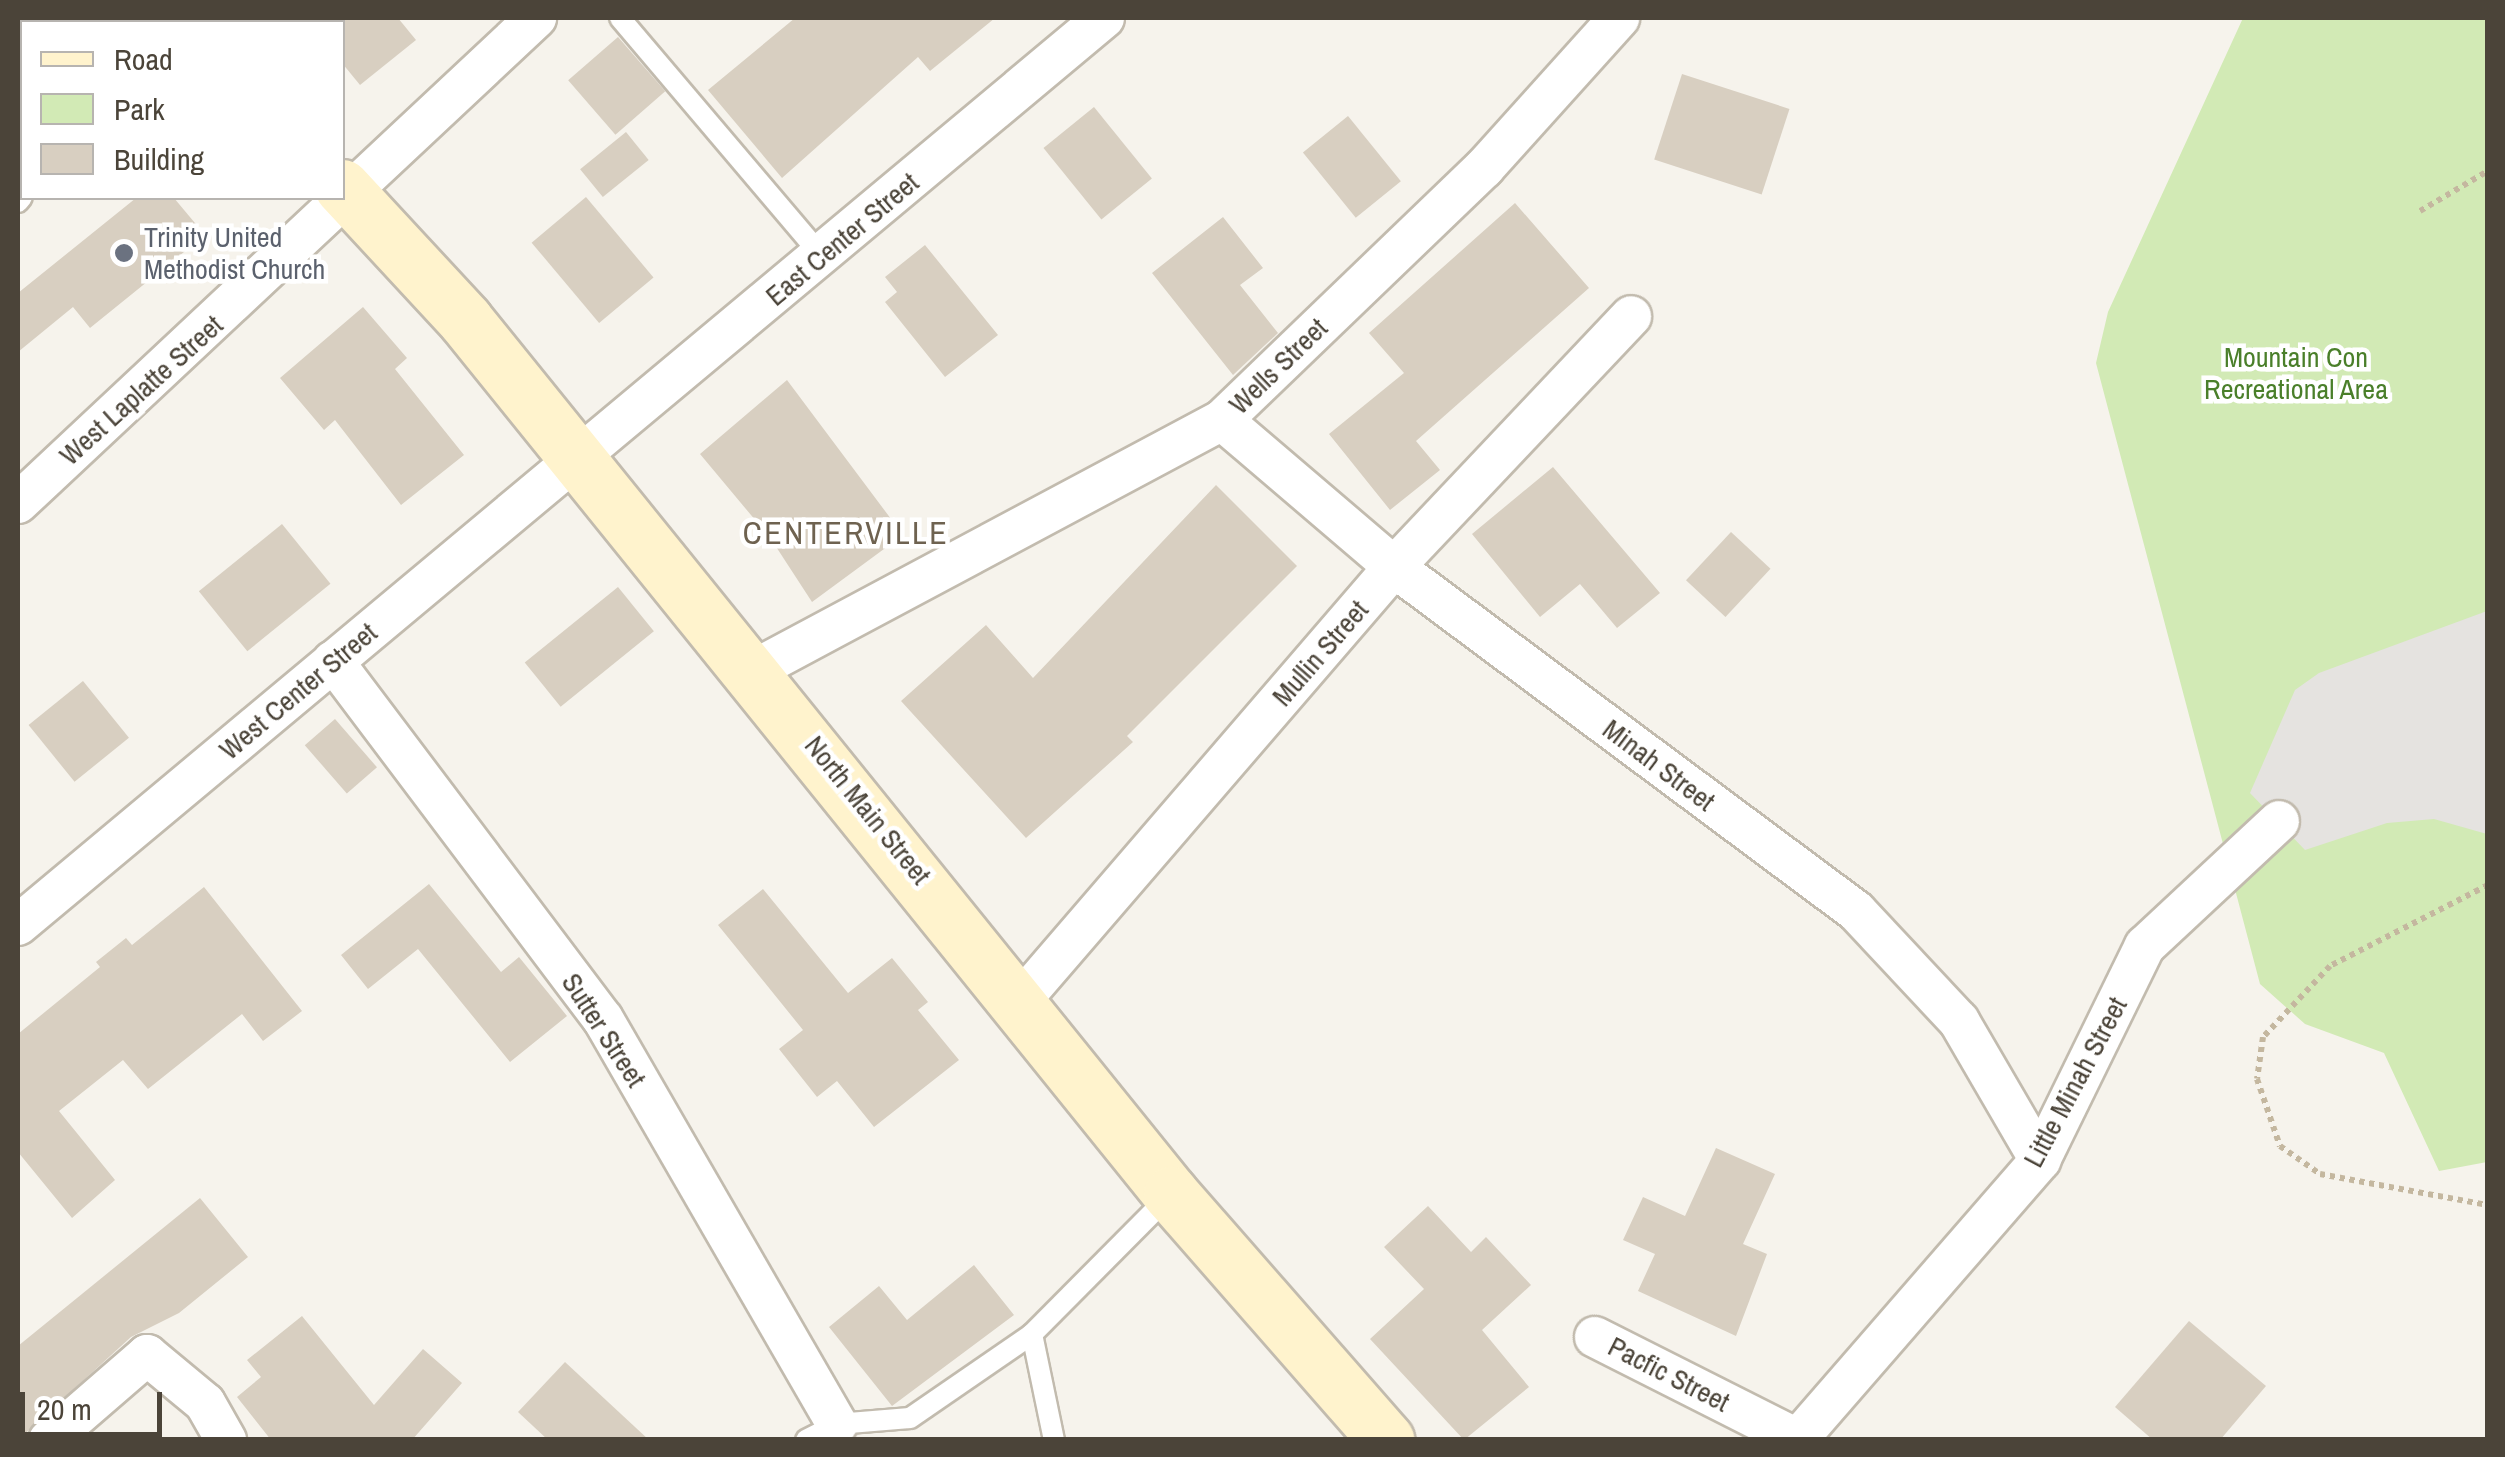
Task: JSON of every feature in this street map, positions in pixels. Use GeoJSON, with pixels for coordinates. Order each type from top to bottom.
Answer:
{"type":"FeatureCollection","features":[{"type":"Feature","properties":{"kind":"main road","name":"North Main Street"},"geometry":{"type":"LineString","coordinates":[[348,192],[581,461],[754,670],[1021,1000],[1171,1194],[1386,1440]]}},
{"type":"Feature","properties":{"kind":"street","name":"West Laplatte Street"},"geometry":{"type":"LineString","coordinates":[[348,192],[536,18]]}},
{"type":"Feature","properties":{"kind":"street","name":"East Center Street"},"geometry":{"type":"LineString","coordinates":[[581,461],[1104,18]]}},
{"type":"Feature","properties":{"kind":"street","name":"Wells Street"},"geometry":{"type":"LineString","coordinates":[[754,670],[1222,420],[1484,168],[1619,18]]}},
{"type":"Feature","properties":{"kind":"street","name":"West Laplatte Street"},"geometry":{"type":"LineString","coordinates":[[18,503],[340,200]]}},
{"type":"Feature","properties":{"kind":"street","name":"Mullin Street"},"geometry":{"type":"LineString","coordinates":[[1021,1000],[1394,567],[1631,316]]}},
{"type":"Feature","properties":{"kind":"street","name":"Minah Street"},"geometry":{"type":"LineString","coordinates":[[1222,420],[1394,567],[1856,911],[1960,1021],[2040,1160]]}},
{"type":"Feature","properties":{"kind":"street","name":"West Center Street"},"geometry":{"type":"LineString","coordinates":[[18,925],[333,660],[581,461]]}},
{"type":"Feature","properties":{"kind":"street","name":"Sutter Street"},"geometry":{"type":"LineString","coordinates":[[333,660],[603,1019],[821,1432]]}},
{"type":"Feature","properties":{"kind":"street","name":"Little Minah Street"},"geometry":{"type":"LineString","coordinates":[[1797,1439],[2040,1160],[2145,946],[2278,821]]}},
{"type":"Feature","properties":{"kind":"street","name":"Pacfic Street"},"geometry":{"type":"LineString","coordinates":[[1595,1337],[1797,1439]]}},
{"type":"Feature","properties":{"kind":"street"},"geometry":{"type":"LineString","coordinates":[[49,1440],[147,1355],[205,1402],[226,1440]]}},
{"type":"Feature","properties":{"kind":"lane"},"geometry":{"type":"LineString","coordinates":[[620,18],[822,256]]}},
{"type":"Feature","properties":{"kind":"lane"},"geometry":{"type":"LineString","coordinates":[[821,1432],[910,1418],[1032,1334],[1171,1194]]}},
{"type":"Feature","properties":{"kind":"lane"},"geometry":{"type":"LineString","coordinates":[[1032,1334],[1054,1440]]}},
{"type":"Feature","properties":{"kind":"path"},"geometry":{"type":"LineString","coordinates":[[2420,211],[2488,171]]}},
{"type":"Feature","properties":{"kind":"path"},"geometry":{"type":"LineString","coordinates":[[2488,884],[2330,966],[2263,1037],[2256,1079],[2280,1146],[2320,1174],[2488,1205]]}},
{"type":"Feature","properties":{"kind":"green space","name":"Mountain Con Recreational Area"},"geometry":{"type":"Polygon","coordinates":[[[2243,18],[2487,18],[2487,1162],[2439,1171],[2384,1053],[2305,1024],[2260,984],[2096,363],[2108,312],[2243,18]]]}},
{"type":"Feature","properties":{"kind":"shaded area"},"geometry":{"type":"Polygon","coordinates":[[[2487,611],[2487,834],[2434,819],[2387,823],[2305,850],[2250,793],[2295,690],[2319,673],[2487,611]]]}},
{"type":"Feature","properties":{"kind":"building"},"geometry":{"type":"Polygon","coordinates":[[[398,18],[416,40],[360,85],[345,67],[342,20],[398,18]]]}},
{"type":"Feature","properties":{"kind":"building"},"geometry":{"type":"Polygon","coordinates":[[[795,18],[995,18],[930,71],[918,57],[782,178],[708,90],[795,18]]]}},
{"type":"Feature","properties":{"kind":"building"},"geometry":{"type":"Polygon","coordinates":[[[618,37],[665,91],[615,135],[568,80],[618,37]]]}},
{"type":"Feature","properties":{"kind":"building"},"geometry":{"type":"Polygon","coordinates":[[[1682,74],[1789,109],[1762,195],[1654,160],[1682,74]]]}},
{"type":"Feature","properties":{"kind":"building"},"geometry":{"type":"Polygon","coordinates":[[[1094,107],[1152,178],[1101,219],[1043,148],[1094,107]]]}},
{"type":"Feature","properties":{"kind":"building"},"geometry":{"type":"Polygon","coordinates":[[[1348,116],[1401,181],[1356,218],[1303,153],[1348,116]]]}},
{"type":"Feature","properties":{"kind":"building"},"geometry":{"type":"Polygon","coordinates":[[[626,132],[649,160],[603,197],[580,169],[626,132]]]}},
{"type":"Feature","properties":{"kind":"building"},"geometry":{"type":"Polygon","coordinates":[[[586,197],[653,277],[599,323],[532,243],[586,197]]]}},
{"type":"Feature","properties":{"kind":"building","name":"Trinity United Methodist Church"},"geometry":{"type":"Polygon","coordinates":[[[134,200],[176,200],[205,235],[90,328],[73,307],[18,352],[18,293],[134,200]]]}},
{"type":"Feature","properties":{"kind":"building"},"geometry":{"type":"Polygon","coordinates":[[[1515,203],[1589,288],[1416,441],[1440,470],[1390,510],[1329,434],[1404,373],[1369,333],[1515,203]]]}},
{"type":"Feature","properties":{"kind":"building"},"geometry":{"type":"Polygon","coordinates":[[[1223,217],[1263,268],[1240,285],[1278,333],[1233,375],[1152,273],[1223,217]]]}},
{"type":"Feature","properties":{"kind":"building"},"geometry":{"type":"Polygon","coordinates":[[[925,245],[998,335],[945,377],[885,302],[897,292],[885,277],[925,245]]]}},
{"type":"Feature","properties":{"kind":"building"},"geometry":{"type":"Polygon","coordinates":[[[363,307],[407,358],[395,369],[464,455],[401,505],[335,420],[324,430],[280,378],[363,307]]]}},
{"type":"Feature","properties":{"kind":"building"},"geometry":{"type":"Polygon","coordinates":[[[787,380],[903,535],[812,602],[771,539],[700,454],[787,380]]]}},
{"type":"Feature","properties":{"kind":"building"},"geometry":{"type":"Polygon","coordinates":[[[1553,467],[1660,593],[1617,628],[1580,584],[1540,617],[1472,534],[1553,467]]]}},
{"type":"Feature","properties":{"kind":"building"},"geometry":{"type":"Polygon","coordinates":[[[1216,485],[1297,566],[1127,736],[1133,742],[1026,838],[901,701],[986,625],[1033,678],[1216,485]]]}},
{"type":"Feature","properties":{"kind":"building"},"geometry":{"type":"Polygon","coordinates":[[[282,524],[330,584],[247,651],[199,591],[282,524]]]}},
{"type":"Feature","properties":{"kind":"building"},"geometry":{"type":"Polygon","coordinates":[[[1731,532],[1770,569],[1725,617],[1686,580],[1731,532]]]}},
{"type":"Feature","properties":{"kind":"building"},"geometry":{"type":"Polygon","coordinates":[[[618,587],[654,631],[561,707],[525,663],[618,587]]]}},
{"type":"Feature","properties":{"kind":"building"},"geometry":{"type":"Polygon","coordinates":[[[83,681],[129,738],[75,782],[29,725],[83,681]]]}},
{"type":"Feature","properties":{"kind":"building"},"geometry":{"type":"Polygon","coordinates":[[[335,719],[377,767],[347,794],[305,745],[335,719]]]}},
{"type":"Feature","properties":{"kind":"building"},"geometry":{"type":"Polygon","coordinates":[[[429,884],[501,972],[519,957],[567,1016],[510,1062],[418,949],[368,989],[341,955],[429,884]]]}},
{"type":"Feature","properties":{"kind":"building"},"geometry":{"type":"Polygon","coordinates":[[[204,887],[302,1011],[263,1041],[242,1014],[148,1089],[123,1060],[59,1111],[115,1180],[72,1218],[18,1152],[18,1034],[100,967],[96,962],[126,938],[132,945],[204,887]]]}},
{"type":"Feature","properties":{"kind":"building"},"geometry":{"type":"Polygon","coordinates":[[[763,889],[848,993],[892,958],[928,1002],[918,1010],[959,1060],[874,1127],[837,1081],[817,1097],[779,1049],[803,1030],[718,925],[763,889]]]}},
{"type":"Feature","properties":{"kind":"building"},"geometry":{"type":"Polygon","coordinates":[[[1716,1148],[1775,1174],[1743,1244],[1767,1254],[1736,1336],[1638,1291],[1655,1254],[1623,1240],[1643,1197],[1685,1216],[1716,1148]]]}},
{"type":"Feature","properties":{"kind":"building"},"geometry":{"type":"Polygon","coordinates":[[[200,1198],[248,1257],[179,1313],[131,1337],[18,1440],[18,1346],[200,1198]]]}},
{"type":"Feature","properties":{"kind":"building"},"geometry":{"type":"Polygon","coordinates":[[[1428,1206],[1471,1252],[1486,1237],[1531,1285],[1482,1330],[1529,1387],[1464,1440],[1370,1339],[1424,1289],[1384,1247],[1428,1206]]]}},
{"type":"Feature","properties":{"kind":"building"},"geometry":{"type":"Polygon","coordinates":[[[974,1265],[1014,1315],[892,1406],[829,1327],[879,1286],[907,1320],[974,1265]]]}},
{"type":"Feature","properties":{"kind":"building"},"geometry":{"type":"Polygon","coordinates":[[[302,1316],[374,1405],[423,1349],[462,1383],[412,1440],[271,1440],[237,1397],[261,1377],[247,1360],[302,1316]]]}},
{"type":"Feature","properties":{"kind":"building"},"geometry":{"type":"Polygon","coordinates":[[[2189,1321],[2266,1386],[2220,1440],[2153,1440],[2115,1407],[2189,1321]]]}},
{"type":"Feature","properties":{"kind":"building"},"geometry":{"type":"Polygon","coordinates":[[[565,1362],[649,1440],[548,1440],[518,1412],[565,1362]]]}},
{"type":"Feature","properties":{"kind":"place","name":"Trinity United Methodist Church"},"geometry":{"type":"Point","coordinates":[124,253]}},
{"type":"Feature","properties":{"kind":"district","name":"CENTERVILLE"},"geometry":{"type":"Point","coordinates":[846,533]}}]}
